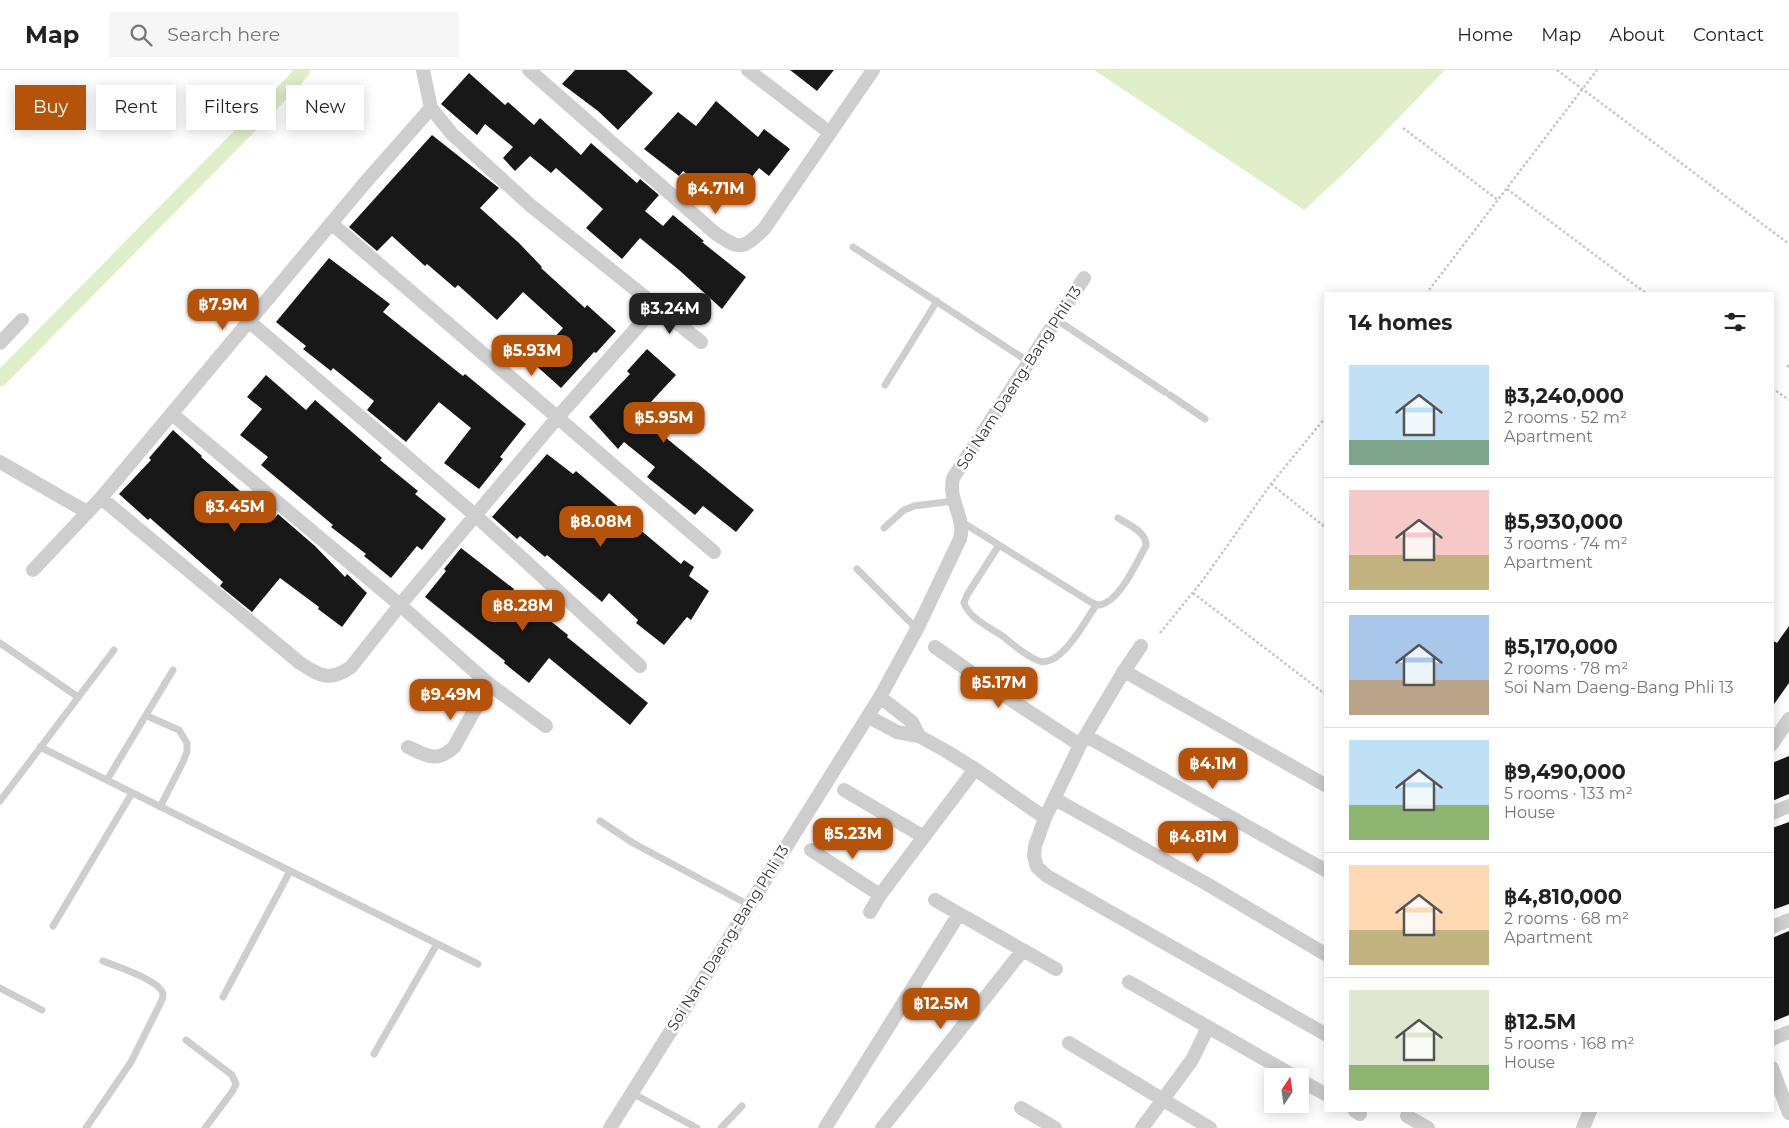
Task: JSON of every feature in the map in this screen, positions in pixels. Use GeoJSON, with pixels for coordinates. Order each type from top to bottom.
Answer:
{"type":"FeatureCollection","features":[{"type":"Feature","properties":{"kind":"street"},"geometry":{"type":"LineString","coordinates":[[424,70],[431,108],[452,134],[530,205],[701,342]]}},
{"type":"Feature","properties":{"kind":"street"},"geometry":{"type":"LineString","coordinates":[[529,70],[716,233],[729,242],[740,246],[749,243],[764,229],[873,70]]}},
{"type":"Feature","properties":{"kind":"street"},"geometry":{"type":"LineString","coordinates":[[748,70],[830,133]]}},
{"type":"Feature","properties":{"kind":"street"},"geometry":{"type":"LineString","coordinates":[[33,570],[101,498],[364,184],[431,108]]}},
{"type":"Feature","properties":{"kind":"street"},"geometry":{"type":"LineString","coordinates":[[331,223],[714,552]]}},
{"type":"Feature","properties":{"kind":"street","name":"Soi Nam Daeng-Bang Phli 13"},"geometry":{"type":"LineString","coordinates":[[610,1128],[748,905],[869,717],[916,629],[960,539],[961,526],[953,501],[951,487],[953,478],[1084,278]]}},
{"type":"Feature","properties":{"kind":"street"},"geometry":{"type":"LineString","coordinates":[[101,498],[300,663],[318,675],[332,676],[342,673],[351,667],[400,605],[558,418],[656,306]]}},
{"type":"Feature","properties":{"kind":"street"},"geometry":{"type":"LineString","coordinates":[[0,343],[22,320]]}},
{"type":"Feature","properties":{"kind":"street"},"geometry":{"type":"LineString","coordinates":[[250,322],[476,516],[640,666]]}},
{"type":"Feature","properties":{"kind":"street"},"geometry":{"type":"LineString","coordinates":[[172,414],[400,605],[489,684],[546,726]]}},
{"type":"Feature","properties":{"kind":"street"},"geometry":{"type":"LineString","coordinates":[[0,462],[87,512]]}},
{"type":"Feature","properties":{"kind":"street"},"geometry":{"type":"LineString","coordinates":[[1141,646],[1083,740],[1045,818],[1035,846],[1034,856],[1037,866],[1047,876],[1324,1033]]}},
{"type":"Feature","properties":{"kind":"street"},"geometry":{"type":"LineString","coordinates":[[935,647],[999,692],[1083,740],[1324,869]]}},
{"type":"Feature","properties":{"kind":"street"},"geometry":{"type":"LineString","coordinates":[[1124,671],[1324,784]]}},
{"type":"Feature","properties":{"kind":"street"},"geometry":{"type":"LineString","coordinates":[[408,747],[428,756],[445,754],[454,747],[489,684]]}},
{"type":"Feature","properties":{"kind":"street"},"geometry":{"type":"LineString","coordinates":[[880,697],[912,722],[919,736]]}},
{"type":"Feature","properties":{"kind":"street"},"geometry":{"type":"LineString","coordinates":[[869,717],[897,732],[919,736],[976,769],[1045,818]]}},
{"type":"Feature","properties":{"kind":"street"},"geometry":{"type":"LineString","coordinates":[[1774,741],[1789,719]]}},
{"type":"Feature","properties":{"kind":"street"},"geometry":{"type":"LineString","coordinates":[[870,912],[880,895],[976,769]]}},
{"type":"Feature","properties":{"kind":"street"},"geometry":{"type":"LineString","coordinates":[[844,790],[924,837]]}},
{"type":"Feature","properties":{"kind":"street"},"geometry":{"type":"LineString","coordinates":[[1055,799],[1207,884],[1324,953]]}},
{"type":"Feature","properties":{"kind":"street"},"geometry":{"type":"LineString","coordinates":[[1774,812],[1789,806]]}},
{"type":"Feature","properties":{"kind":"street"},"geometry":{"type":"LineString","coordinates":[[811,850],[880,895]]}},
{"type":"Feature","properties":{"kind":"street"},"geometry":{"type":"LineString","coordinates":[[935,900],[1056,969]]}},
{"type":"Feature","properties":{"kind":"street"},"geometry":{"type":"LineString","coordinates":[[825,1128],[959,914]]}},
{"type":"Feature","properties":{"kind":"street"},"geometry":{"type":"LineString","coordinates":[[1774,926],[1789,920]]}},
{"type":"Feature","properties":{"kind":"street"},"geometry":{"type":"LineString","coordinates":[[882,1128],[1023,950]]}},
{"type":"Feature","properties":{"kind":"street"},"geometry":{"type":"LineString","coordinates":[[1128,982],[1280,1068]]}},
{"type":"Feature","properties":{"kind":"street"},"geometry":{"type":"LineString","coordinates":[[1142,1128],[1192,1060],[1208,1027]]}},
{"type":"Feature","properties":{"kind":"street"},"geometry":{"type":"LineString","coordinates":[[1774,1037],[1789,1032]]}},
{"type":"Feature","properties":{"kind":"street"},"geometry":{"type":"LineString","coordinates":[[1069,1043],[1210,1128]]}},
{"type":"Feature","properties":{"kind":"street"},"geometry":{"type":"LineString","coordinates":[[1774,1073],[1789,1113]]}},
{"type":"Feature","properties":{"kind":"street"},"geometry":{"type":"LineString","coordinates":[[1309,1085],[1324,1093]]}},
{"type":"Feature","properties":{"kind":"street"},"geometry":{"type":"LineString","coordinates":[[1021,1108],[1055,1128]]}},
{"type":"Feature","properties":{"kind":"street"},"geometry":{"type":"LineString","coordinates":[[1587,1119],[1600,1112]]}},
{"type":"Feature","properties":{"kind":"street"},"geometry":{"type":"LineString","coordinates":[[1407,1116],[1428,1128]]}},
{"type":"Feature","properties":{"kind":"lane"},"geometry":{"type":"LineString","coordinates":[[853,247],[1029,362]]}},
{"type":"Feature","properties":{"kind":"lane"},"geometry":{"type":"LineString","coordinates":[[885,385],[937,301]]}},
{"type":"Feature","properties":{"kind":"lane"},"geometry":{"type":"LineString","coordinates":[[1057,320],[1205,419]]}},
{"type":"Feature","properties":{"kind":"lane"},"geometry":{"type":"LineString","coordinates":[[884,528],[904,510],[914,506],[953,501]]}},
{"type":"Feature","properties":{"kind":"lane"},"geometry":{"type":"LineString","coordinates":[[999,545],[967,595],[964,603],[971,614],[1030,656],[1041,661],[1048,661],[1063,653],[1096,605],[1108,601],[1119,593],[1146,546],[1147,540],[1144,535],[1118,518]]}},
{"type":"Feature","properties":{"kind":"lane"},"geometry":{"type":"LineString","coordinates":[[959,520],[1096,605]]}},
{"type":"Feature","properties":{"kind":"lane"},"geometry":{"type":"LineString","coordinates":[[857,569],[916,629]]}},
{"type":"Feature","properties":{"kind":"lane"},"geometry":{"type":"LineString","coordinates":[[0,643],[78,697]]}},
{"type":"Feature","properties":{"kind":"lane"},"geometry":{"type":"LineString","coordinates":[[0,800],[114,650]]}},
{"type":"Feature","properties":{"kind":"lane"},"geometry":{"type":"LineString","coordinates":[[107,780],[173,670]]}},
{"type":"Feature","properties":{"kind":"lane"},"geometry":{"type":"LineString","coordinates":[[147,716],[179,730],[186,743],[187,752],[160,806]]}},
{"type":"Feature","properties":{"kind":"lane"},"geometry":{"type":"LineString","coordinates":[[40,748],[478,964]]}},
{"type":"Feature","properties":{"kind":"lane"},"geometry":{"type":"LineString","coordinates":[[53,926],[132,793]]}},
{"type":"Feature","properties":{"kind":"lane"},"geometry":{"type":"LineString","coordinates":[[600,821],[633,843],[748,905]]}},
{"type":"Feature","properties":{"kind":"lane"},"geometry":{"type":"LineString","coordinates":[[223,997],[290,871]]}},
{"type":"Feature","properties":{"kind":"lane"},"geometry":{"type":"LineString","coordinates":[[374,1054],[437,944]]}},
{"type":"Feature","properties":{"kind":"lane"},"geometry":{"type":"LineString","coordinates":[[86,1128],[131,1062],[163,994],[154,982],[103,961]]}},
{"type":"Feature","properties":{"kind":"lane"},"geometry":{"type":"LineString","coordinates":[[0,988],[42,1010]]}},
{"type":"Feature","properties":{"kind":"lane"},"geometry":{"type":"LineString","coordinates":[[186,1040],[232,1075],[236,1084],[205,1128]]}},
{"type":"Feature","properties":{"kind":"lane"},"geometry":{"type":"LineString","coordinates":[[632,1093],[697,1128]]}},
{"type":"Feature","properties":{"kind":"lane"},"geometry":{"type":"LineString","coordinates":[[721,1128],[742,1106]]}},
{"type":"Feature","properties":{"kind":"path"},"geometry":{"type":"LineString","coordinates":[[1557,70],[1789,244]]}},
{"type":"Feature","properties":{"kind":"path"},"geometry":{"type":"LineString","coordinates":[[1428,292],[1597,70]]}},
{"type":"Feature","properties":{"kind":"path"},"geometry":{"type":"LineString","coordinates":[[1403,128],[1498,200]]}},
{"type":"Feature","properties":{"kind":"path"},"geometry":{"type":"LineString","coordinates":[[1507,189],[1644,292]]}},
{"type":"Feature","properties":{"kind":"path"},"geometry":{"type":"LineString","coordinates":[[1774,389],[1789,400]]}},
{"type":"Feature","properties":{"kind":"path"},"geometry":{"type":"LineString","coordinates":[[1160,633],[1192,593],[1271,484],[1324,419]]}},
{"type":"Feature","properties":{"kind":"path"},"geometry":{"type":"LineString","coordinates":[[1271,484],[1324,526]]}},
{"type":"Feature","properties":{"kind":"path"},"geometry":{"type":"LineString","coordinates":[[1192,593],[1324,693]]}},
{"type":"Feature","properties":{"kind":"shaded area"},"geometry":{"type":"Polygon","coordinates":[[[1094,70],[1445,70],[1353,165],[1304,210],[1094,70]]]}},
{"type":"Feature","properties":{"kind":"building"},"geometry":{"type":"Polygon","coordinates":[[[575,70],[626,70],[653,93],[618,130],[598,111],[562,84],[575,70]]]}},
{"type":"Feature","properties":{"kind":"building"},"geometry":{"type":"Polygon","coordinates":[[[790,70],[834,70],[817,91],[790,70]]]}},
{"type":"Feature","properties":{"kind":"building"},"geometry":{"type":"Polygon","coordinates":[[[469,73],[505,105],[508,102],[534,125],[540,118],[581,155],[591,143],[637,183],[640,179],[659,195],[645,211],[663,226],[673,215],[704,241],[702,242],[746,277],[722,309],[640,238],[622,259],[586,228],[603,209],[556,168],[551,173],[530,156],[515,171],[503,158],[513,147],[485,124],[477,135],[441,104],[469,73]]]}},
{"type":"Feature","properties":{"kind":"building"},"geometry":{"type":"Polygon","coordinates":[[[716,101],[758,137],[764,129],[790,149],[769,176],[759,168],[730,204],[714,193],[712,195],[683,171],[679,176],[644,149],[678,112],[696,126],[716,101]]]}},
{"type":"Feature","properties":{"kind":"building"},"geometry":{"type":"Polygon","coordinates":[[[432,135],[499,188],[480,208],[519,243],[541,268],[585,308],[587,305],[616,331],[561,388],[532,362],[563,328],[523,292],[497,320],[458,285],[455,288],[427,264],[425,266],[392,236],[377,251],[349,227],[432,135]]]}},
{"type":"Feature","properties":{"kind":"building"},"geometry":{"type":"Polygon","coordinates":[[[329,258],[390,304],[383,312],[463,376],[465,374],[526,424],[500,457],[503,459],[479,489],[444,463],[471,428],[439,402],[406,442],[367,410],[374,401],[333,368],[331,371],[303,349],[306,346],[276,322],[329,258]]]}},
{"type":"Feature","properties":{"kind":"building"},"geometry":{"type":"Polygon","coordinates":[[[647,349],[676,375],[650,403],[654,406],[643,419],[754,510],[736,532],[703,506],[695,515],[647,477],[655,467],[624,442],[618,449],[589,417],[630,374],[627,371],[647,349]]]}},
{"type":"Feature","properties":{"kind":"building"},"geometry":{"type":"Polygon","coordinates":[[[266,375],[306,410],[315,400],[382,458],[380,460],[418,491],[415,494],[446,519],[422,550],[417,546],[391,578],[364,556],[366,554],[331,527],[333,525],[261,465],[268,457],[240,435],[262,409],[247,397],[266,375]]]}},
{"type":"Feature","properties":{"kind":"building"},"geometry":{"type":"Polygon","coordinates":[[[173,430],[273,520],[278,514],[315,546],[345,577],[347,574],[367,593],[342,627],[280,578],[252,612],[220,586],[223,582],[150,518],[148,520],[119,494],[151,460],[149,458],[173,430]]]}},
{"type":"Feature","properties":{"kind":"building"},"geometry":{"type":"Polygon","coordinates":[[[547,454],[573,474],[576,471],[628,515],[626,518],[681,564],[684,560],[694,567],[689,576],[709,591],[691,620],[687,617],[664,645],[636,623],[638,620],[609,593],[602,602],[547,555],[545,557],[520,536],[517,539],[492,517],[547,454]]]}},
{"type":"Feature","properties":{"kind":"building"},"geometry":{"type":"Polygon","coordinates":[[[461,548],[514,589],[513,591],[568,635],[567,637],[648,703],[630,725],[549,658],[529,683],[504,663],[505,661],[425,597],[446,571],[444,569],[461,548]]]}},
{"type":"Feature","properties":{"kind":"building"},"geometry":{"type":"Polygon","coordinates":[[[1789,626],[1789,683],[1774,704],[1774,641],[1777,643],[1789,626]]]}},
{"type":"Feature","properties":{"kind":"building"},"geometry":{"type":"Polygon","coordinates":[[[1789,756],[1789,794],[1774,800],[1774,762],[1789,756]]]}},
{"type":"Feature","properties":{"kind":"building"},"geometry":{"type":"Polygon","coordinates":[[[1789,822],[1789,904],[1774,909],[1774,827],[1789,822]]]}},
{"type":"Feature","properties":{"kind":"building"},"geometry":{"type":"Polygon","coordinates":[[[1789,931],[1789,1015],[1774,1021],[1774,937],[1789,931]]]}},
{"type":"Feature","properties":{"kind":"waterway"},"geometry":{"type":"LineString","coordinates":[[0,379],[303,70]]}}]}
